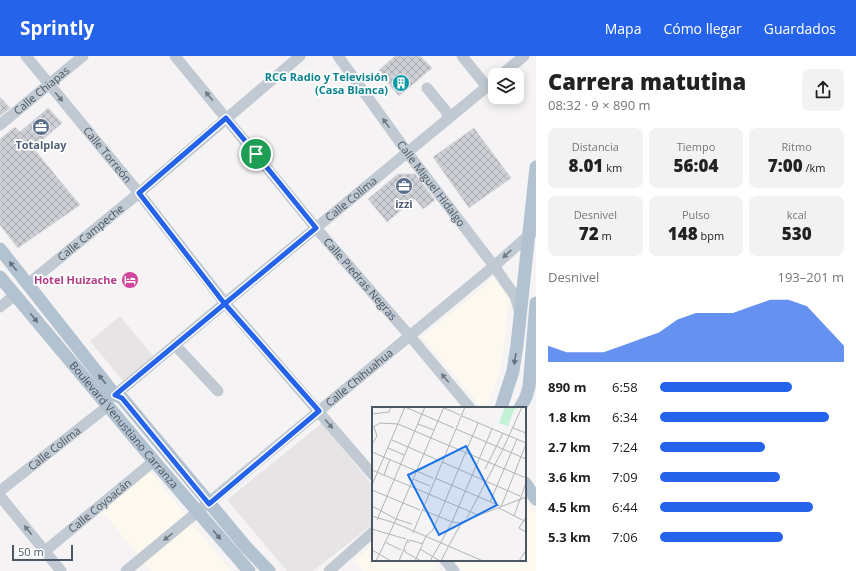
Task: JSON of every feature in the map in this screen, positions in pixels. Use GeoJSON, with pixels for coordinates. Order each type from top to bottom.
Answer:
{"type":"FeatureCollection","features":[{"type":"Feature","properties":{"kind":"main road"},"geometry":{"type":"LineString","coordinates":[[501,407],[513,371],[532,232],[536,167]]}},
{"type":"Feature","properties":{"kind":"main road","name":"Boulevard Venustiano Carranza"},"geometry":{"type":"LineString","coordinates":[[0,249],[28,284],[154,461],[249,571]]}},
{"type":"Feature","properties":{"kind":"main road","name":"Boulevard Venustiano Carranza"},"geometry":{"type":"LineString","coordinates":[[0,277],[112,401]]}},
{"type":"Feature","properties":{"kind":"main road"},"geometry":{"type":"LineString","coordinates":[[521,407],[526,397],[534,369],[533,338],[536,303]]}},
{"type":"Feature","properties":{"kind":"main road"},"geometry":{"type":"LineString","coordinates":[[518,336],[533,338]]}},
{"type":"Feature","properties":{"kind":"main road"},"geometry":{"type":"LineString","coordinates":[[521,407],[536,397]]}},
{"type":"Feature","properties":{"kind":"main road","name":"Boulevard Venustiano Carranza"},"geometry":{"type":"LineString","coordinates":[[112,401],[122,398],[209,504],[269,571]]}},
{"type":"Feature","properties":{"kind":"main road"},"geometry":{"type":"LineString","coordinates":[[526,484],[536,499]]}},
{"type":"Feature","properties":{"kind":"street","name":"Calle Torreón"},"geometry":{"type":"LineString","coordinates":[[26,56],[139,193],[224,303],[372,474]]}},
{"type":"Feature","properties":{"kind":"street","name":"Calle Chiapas"},"geometry":{"type":"LineString","coordinates":[[0,125],[83,56]]}},
{"type":"Feature","properties":{"kind":"street","name":"Calle Piedras Negras"},"geometry":{"type":"LineString","coordinates":[[175,56],[316,228],[410,335],[469,407]]}},
{"type":"Feature","properties":{"kind":"street","name":"Calle Campeche"},"geometry":{"type":"LineString","coordinates":[[28,284],[139,193],[300,56]]}},
{"type":"Feature","properties":{"kind":"street","name":"Calle Miguel Hidalgo"},"geometry":{"type":"LineString","coordinates":[[338,56],[407,152],[494,266],[515,296],[520,314]]}},
{"type":"Feature","properties":{"kind":"street"},"geometry":{"type":"LineString","coordinates":[[462,56],[488,80]]}},
{"type":"Feature","properties":{"kind":"street"},"geometry":{"type":"LineString","coordinates":[[509,68],[524,56]]}},
{"type":"Feature","properties":{"kind":"street","name":"Calle Colima"},"geometry":{"type":"LineString","coordinates":[[0,491],[112,401],[174,345],[224,303],[488,86]]}},
{"type":"Feature","properties":{"kind":"street"},"geometry":{"type":"LineString","coordinates":[[426,88],[446,111],[448,119]]}},
{"type":"Feature","properties":{"kind":"street","name":"Calle Chihuahua"},"geometry":{"type":"LineString","coordinates":[[126,571],[209,504],[494,266],[532,232]]}},
{"type":"Feature","properties":{"kind":"street"},"geometry":{"type":"LineString","coordinates":[[0,307],[15,295]]}},
{"type":"Feature","properties":{"kind":"street"},"geometry":{"type":"LineString","coordinates":[[174,345],[218,391]]}},
{"type":"Feature","properties":{"kind":"street","name":"Calle Coyoacán"},"geometry":{"type":"LineString","coordinates":[[45,551],[154,461]]}},
{"type":"Feature","properties":{"kind":"street"},"geometry":{"type":"LineString","coordinates":[[0,496],[61,571]]}},
{"type":"Feature","properties":{"kind":"street"},"geometry":{"type":"LineString","coordinates":[[329,571],[372,533]]}},
{"type":"Feature","properties":{"kind":"street"},"geometry":{"type":"LineString","coordinates":[[446,561],[454,571]]}},
{"type":"Feature","properties":{"kind":"shaded area"},"geometry":{"type":"Polygon","coordinates":[[[494,278],[509,300],[504,347],[499,375],[489,401],[485,407],[481,407],[422,337],[494,278]]]}},
{"type":"Feature","properties":{"kind":"shaded area"},"geometry":{"type":"Polygon","coordinates":[[[120,316],[153,356],[123,381],[90,341],[120,316]]]}},
{"type":"Feature","properties":{"kind":"shaded area"},"geometry":{"type":"Polygon","coordinates":[[[322,423],[372,485],[372,525],[313,571],[287,571],[227,500],[322,423]]]}},
{"type":"Feature","properties":{"kind":"shaded area"},"geometry":{"type":"Polygon","coordinates":[[[145,465],[231,571],[151,571],[98,506],[145,465]]]}},
{"type":"Feature","properties":{"kind":"shaded area"},"geometry":{"type":"Polygon","coordinates":[[[526,499],[536,513],[536,571],[463,571],[454,561],[526,561],[526,499]]]}},
{"type":"Feature","properties":{"kind":"shaded area"},"geometry":{"type":"Polygon","coordinates":[[[372,545],[372,561],[433,561],[441,570],[363,571],[354,561],[372,545]]]}},
{"type":"Feature","properties":{"kind":"building","name":"RCG Radio y Televisión (Casa Blanca)"},"geometry":{"type":"Polygon","coordinates":[[[395,56],[420,56],[432,68],[399,96],[378,71],[395,56]]]}},
{"type":"Feature","properties":{"kind":"building"},"geometry":{"type":"Polygon","coordinates":[[[0,97],[10,108],[0,116],[0,97]]]}},
{"type":"Feature","properties":{"kind":"building"},"geometry":{"type":"Polygon","coordinates":[[[48,108],[62,123],[33,148],[80,205],[18,248],[0,225],[0,139],[15,127],[20,132],[48,108]]]}},
{"type":"Feature","properties":{"kind":"building"},"geometry":{"type":"Polygon","coordinates":[[[474,128],[511,178],[469,208],[433,157],[474,128]]]}},
{"type":"Feature","properties":{"kind":"building","name":"izzi"},"geometry":{"type":"Polygon","coordinates":[[[398,174],[415,174],[435,200],[423,209],[415,199],[387,222],[368,199],[398,174]]]}},
{"type":"Feature","properties":{"kind":"place","name":"RCG Radio y Televisión (Casa Blanca)"},"geometry":{"type":"Point","coordinates":[401,83]}},
{"type":"Feature","properties":{"kind":"place","name":"Totalplay"},"geometry":{"type":"Point","coordinates":[41,127]}},
{"type":"Feature","properties":{"kind":"place","name":"izzi"},"geometry":{"type":"Point","coordinates":[404,186]}},
{"type":"Feature","properties":{"kind":"place","name":"Hotel Huizache"},"geometry":{"type":"Point","coordinates":[130,280]}},
{"type":"Feature","properties":{"kind":"route"},"geometry":{"type":"LineString","coordinates":[[256,154],[226,118],[139,193],[224,303],[319,411],[209,504],[122,398],[115,395],[224,303],[316,228],[256,154]]}}]}
